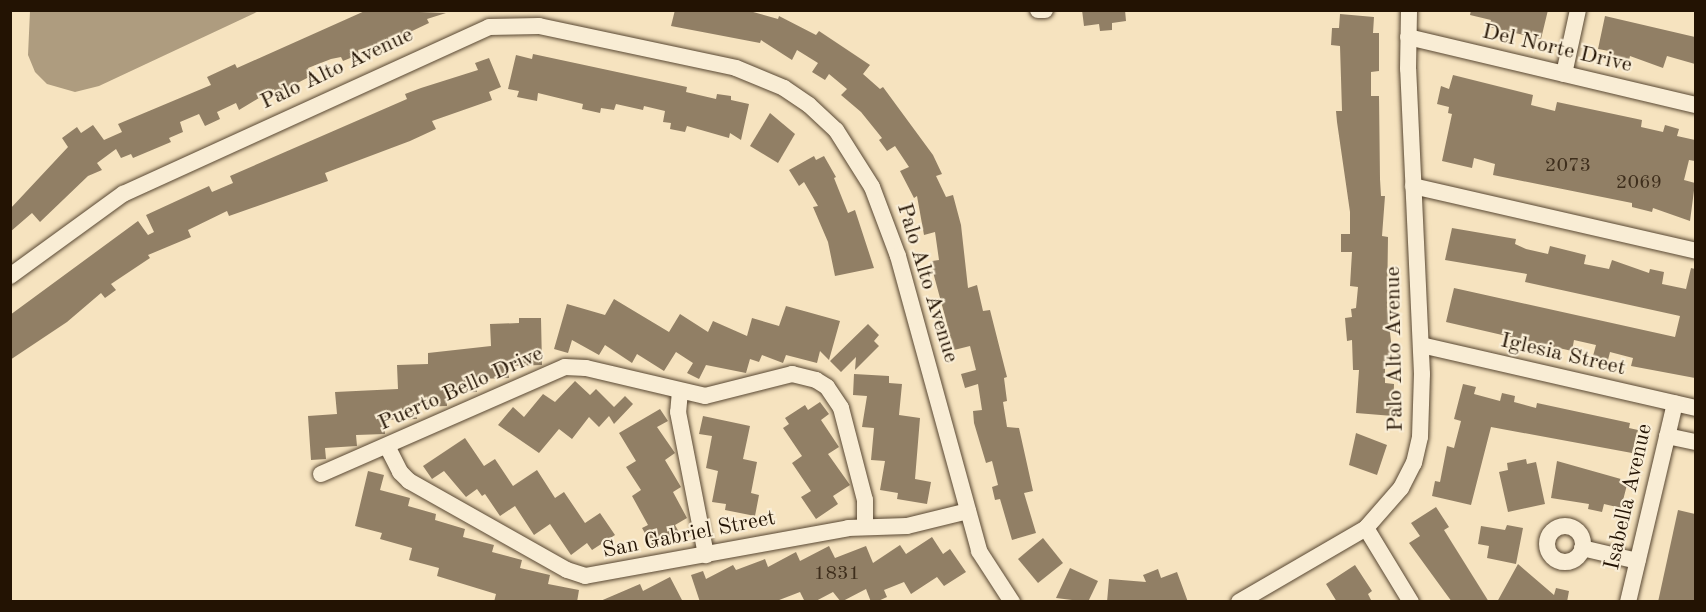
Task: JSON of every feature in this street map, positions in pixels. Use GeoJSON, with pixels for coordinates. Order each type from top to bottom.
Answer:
{"type":"FeatureCollection","features":[{"type":"Feature","properties":{"kind":"street"},"geometry":{"type":"LineString","coordinates":[[545,28],[549,10]]}},
{"type":"Feature","properties":{"kind":"street"},"geometry":{"type":"LineString","coordinates":[[1038,10],[1046,10]]}},
{"type":"Feature","properties":{"kind":"street","name":"Palo Alto Avenue"},"geometry":{"type":"LineString","coordinates":[[1239,602],[1366,528],[1401,488],[1414,463],[1422,409],[1408,37],[1409,10]]}},
{"type":"Feature","properties":{"kind":"street"},"geometry":{"type":"LineString","coordinates":[[1564,74],[1578,10]]}},
{"type":"Feature","properties":{"kind":"street","name":"Palo Alto Avenue"},"geometry":{"type":"LineString","coordinates":[[10,276],[98,209],[210,153],[459,38],[489,27],[545,28],[736,68],[784,88],[836,130],[885,212],[979,551],[1012,602]]}},
{"type":"Feature","properties":{"kind":"street","name":"Del Norte Drive"},"geometry":{"type":"LineString","coordinates":[[1408,37],[1695,105]]}},
{"type":"Feature","properties":{"kind":"street"},"geometry":{"type":"LineString","coordinates":[[1413,186],[1695,251]]}},
{"type":"Feature","properties":{"kind":"street","name":"Iglesia Street"},"geometry":{"type":"LineString","coordinates":[[1421,345],[1695,408]]}},
{"type":"Feature","properties":{"kind":"street","name":"Puerto Bello Drive"},"geometry":{"type":"LineString","coordinates":[[321,474],[388,448],[565,367],[586,368],[680,392],[705,396],[792,375],[816,380],[827,387],[841,408],[865,500],[865,527]]}},
{"type":"Feature","properties":{"kind":"street"},"geometry":{"type":"LineString","coordinates":[[680,392],[678,412],[706,555]]}},
{"type":"Feature","properties":{"kind":"street","name":"Isabella Avenue"},"geometry":{"type":"LineString","coordinates":[[1628,602],[1675,403]]}},
{"type":"Feature","properties":{"kind":"street"},"geometry":{"type":"LineString","coordinates":[[1667,436],[1695,442]]}},
{"type":"Feature","properties":{"kind":"street","name":"San Gabriel Street"},"geometry":{"type":"LineString","coordinates":[[388,448],[399,472],[409,481],[576,574],[608,575],[865,527],[906,526],[968,511]]}},
{"type":"Feature","properties":{"kind":"street"},"geometry":{"type":"LineString","coordinates":[[1366,528],[1411,602]]}},
{"type":"Feature","properties":{"kind":"street"},"geometry":{"type":"LineString","coordinates":[[1582,548],[1638,561]]}},
{"type":"Feature","properties":{"kind":"shaded area"},"geometry":{"type":"Polygon","coordinates":[[[30,10],[259,11],[99,86],[75,92],[47,84],[35,72],[28,55],[30,10]]]}},
{"type":"Feature","properties":{"kind":"building"},"geometry":{"type":"Polygon","coordinates":[[[367,10],[446,13],[427,19],[429,23],[393,40],[358,50],[360,54],[343,61],[341,57],[331,59],[308,68],[311,76],[276,94],[274,89],[239,110],[236,103],[217,112],[220,119],[205,126],[199,114],[180,122],[183,132],[169,138],[171,142],[133,158],[131,154],[121,158],[116,149],[97,163],[102,170],[88,176],[40,222],[32,213],[10,232],[10,209],[68,147],[62,138],[77,127],[81,133],[93,125],[104,140],[122,132],[118,124],[211,85],[207,77],[235,64],[237,68],[367,10]]]}},
{"type":"Feature","properties":{"kind":"building"},"geometry":{"type":"Polygon","coordinates":[[[675,10],[746,10],[778,19],[779,16],[816,35],[819,31],[870,65],[863,74],[880,89],[883,87],[933,155],[942,174],[936,176],[946,197],[953,195],[961,225],[968,288],[977,285],[983,311],[990,310],[1007,377],[1004,378],[1007,401],[1003,402],[1007,427],[1019,428],[1033,491],[1024,493],[1036,533],[1012,540],[1000,499],[995,500],[992,487],[998,485],[992,461],[986,463],[974,423],[973,411],[982,410],[978,384],[965,388],[961,374],[976,370],[970,346],[954,350],[933,272],[932,261],[939,260],[935,232],[924,235],[917,196],[914,198],[900,171],[909,167],[895,146],[887,151],[879,140],[882,138],[861,112],[841,95],[847,89],[829,74],[825,80],[812,72],[818,63],[797,50],[792,60],[761,40],[760,43],[671,26],[675,10]]]}},
{"type":"Feature","properties":{"kind":"building"},"geometry":{"type":"Polygon","coordinates":[[[1082,10],[1125,10],[1126,21],[1112,23],[1112,30],[1100,31],[1099,24],[1084,26],[1082,10]]]}},
{"type":"Feature","properties":{"kind":"building"},"geometry":{"type":"Polygon","coordinates":[[[1471,10],[1548,10],[1541,39],[1489,27],[1491,20],[1470,15],[1471,10]]]}},
{"type":"Feature","properties":{"kind":"building"},"geometry":{"type":"Polygon","coordinates":[[[1340,14],[1374,17],[1373,33],[1379,33],[1379,71],[1371,72],[1371,96],[1379,96],[1381,196],[1385,196],[1382,236],[1388,237],[1387,306],[1393,359],[1385,360],[1385,383],[1394,384],[1393,416],[1356,413],[1359,370],[1353,370],[1352,340],[1347,341],[1345,318],[1352,317],[1351,309],[1356,308],[1358,287],[1350,286],[1352,252],[1341,252],[1341,234],[1350,234],[1350,212],[1336,111],[1342,111],[1340,46],[1331,45],[1332,28],[1339,28],[1340,14]]]}},
{"type":"Feature","properties":{"kind":"building"},"geometry":{"type":"Polygon","coordinates":[[[1605,16],[1695,37],[1695,64],[1667,56],[1663,68],[1630,56],[1629,60],[1608,55],[1609,51],[1598,49],[1605,16]]]}},
{"type":"Feature","properties":{"kind":"building"},"geometry":{"type":"Polygon","coordinates":[[[533,54],[687,87],[686,92],[716,99],[717,94],[731,96],[731,100],[749,104],[741,140],[730,133],[729,138],[687,126],[685,132],[670,129],[671,123],[663,122],[665,111],[644,106],[643,110],[616,104],[614,110],[601,108],[600,113],[582,109],[583,104],[538,93],[537,101],[517,97],[519,91],[508,89],[516,55],[532,59],[533,54]]]}},
{"type":"Feature","properties":{"kind":"building"},"geometry":{"type":"Polygon","coordinates":[[[489,58],[501,87],[489,92],[492,100],[432,121],[436,129],[325,173],[328,181],[229,216],[227,211],[188,230],[191,237],[148,255],[150,258],[111,284],[116,290],[105,298],[101,293],[67,322],[10,360],[10,315],[138,221],[148,235],[154,232],[146,215],[209,186],[212,192],[233,183],[230,176],[407,99],[405,94],[478,70],[475,63],[489,58]]]}},
{"type":"Feature","properties":{"kind":"building"},"geometry":{"type":"Polygon","coordinates":[[[1453,75],[1533,95],[1531,105],[1555,111],[1557,102],[1642,120],[1641,127],[1663,132],[1665,125],[1679,129],[1677,136],[1695,140],[1695,161],[1689,160],[1684,180],[1695,183],[1690,221],[1653,208],[1652,212],[1632,207],[1632,203],[1493,175],[1495,164],[1474,158],[1472,168],[1442,161],[1452,114],[1448,113],[1449,107],[1437,104],[1441,86],[1449,89],[1453,75]]]}},
{"type":"Feature","properties":{"kind":"building"},"geometry":{"type":"Polygon","coordinates":[[[770,113],[795,134],[778,163],[750,146],[770,113]]]}},
{"type":"Feature","properties":{"kind":"building"},"geometry":{"type":"Polygon","coordinates":[[[814,156],[816,160],[824,156],[836,177],[834,178],[848,213],[855,210],[874,268],[835,276],[828,242],[813,207],[818,206],[804,182],[799,186],[789,170],[814,156]]]}},
{"type":"Feature","properties":{"kind":"building"},"geometry":{"type":"Polygon","coordinates":[[[1452,228],[1516,239],[1515,244],[1548,254],[1550,246],[1586,255],[1584,264],[1609,269],[1612,260],[1649,273],[1650,269],[1664,272],[1662,284],[1686,289],[1691,268],[1695,269],[1695,378],[1631,366],[1633,358],[1610,352],[1608,360],[1593,356],[1596,345],[1574,340],[1572,351],[1446,322],[1454,288],[1675,337],[1680,316],[1525,282],[1527,274],[1445,260],[1452,228]]]}},
{"type":"Feature","properties":{"kind":"building"},"geometry":{"type":"Polygon","coordinates":[[[614,299],[669,332],[680,314],[708,332],[713,321],[747,336],[752,318],[779,326],[786,306],[840,321],[829,360],[820,351],[817,363],[786,355],[783,363],[762,355],[759,362],[750,359],[746,373],[706,365],[699,379],[687,373],[693,363],[676,352],[664,371],[637,354],[632,363],[605,345],[599,355],[572,340],[568,353],[554,349],[567,304],[605,315],[614,299]]]}},
{"type":"Feature","properties":{"kind":"building"},"geometry":{"type":"Polygon","coordinates":[[[519,318],[541,318],[542,365],[508,366],[509,378],[477,379],[477,392],[447,393],[447,406],[416,407],[417,419],[384,420],[385,434],[356,435],[357,446],[325,448],[326,459],[311,460],[308,416],[337,414],[335,392],[398,389],[397,365],[428,364],[428,353],[491,346],[490,324],[519,323],[519,318]]]}},
{"type":"Feature","properties":{"kind":"building"},"geometry":{"type":"Polygon","coordinates":[[[868,324],[879,335],[874,341],[879,346],[855,370],[856,357],[841,372],[830,361],[868,324]]]}},
{"type":"Feature","properties":{"kind":"building"},"geometry":{"type":"Polygon","coordinates":[[[854,374],[889,376],[889,383],[902,384],[899,415],[920,418],[915,479],[931,482],[927,504],[897,499],[898,493],[880,490],[885,461],[871,460],[874,428],[862,427],[867,396],[853,395],[854,374]]]}},
{"type":"Feature","properties":{"kind":"building"},"geometry":{"type":"Polygon","coordinates":[[[575,381],[590,395],[596,389],[614,407],[625,396],[633,404],[614,424],[609,416],[599,427],[589,417],[572,439],[559,429],[539,453],[498,425],[513,407],[524,417],[543,394],[555,402],[575,381]]]}},
{"type":"Feature","properties":{"kind":"building"},"geometry":{"type":"Polygon","coordinates":[[[1463,384],[1476,387],[1474,394],[1500,401],[1502,393],[1515,396],[1514,402],[1536,408],[1537,403],[1630,423],[1629,428],[1638,430],[1632,453],[1491,427],[1471,505],[1432,496],[1435,481],[1440,482],[1447,446],[1454,448],[1461,421],[1454,419],[1463,384]]]}},
{"type":"Feature","properties":{"kind":"building"},"geometry":{"type":"Polygon","coordinates":[[[820,402],[829,414],[821,420],[839,447],[828,454],[850,485],[833,496],[838,504],[816,519],[801,497],[811,491],[792,463],[802,456],[783,428],[789,424],[785,418],[805,405],[808,410],[820,402]]]}},
{"type":"Feature","properties":{"kind":"building"},"geometry":{"type":"Polygon","coordinates":[[[660,409],[668,421],[657,427],[675,453],[665,460],[681,487],[673,492],[687,518],[675,525],[680,534],[654,549],[642,528],[648,525],[632,496],[641,490],[626,467],[636,461],[619,433],[660,409]]]}},
{"type":"Feature","properties":{"kind":"building"},"geometry":{"type":"Polygon","coordinates":[[[703,416],[750,426],[743,459],[757,462],[751,493],[759,495],[755,516],[725,510],[726,504],[712,502],[718,471],[706,468],[712,436],[699,434],[703,416]]]}},
{"type":"Feature","properties":{"kind":"building"},"geometry":{"type":"Polygon","coordinates":[[[1356,433],[1387,445],[1377,475],[1349,465],[1356,433]]]}},
{"type":"Feature","properties":{"kind":"building"},"geometry":{"type":"Polygon","coordinates":[[[465,438],[484,466],[495,459],[513,486],[537,470],[555,498],[564,492],[585,523],[600,513],[615,535],[592,550],[587,543],[571,555],[550,524],[534,535],[515,506],[500,516],[485,494],[482,496],[477,489],[466,497],[444,471],[432,479],[423,466],[465,438]]]}},
{"type":"Feature","properties":{"kind":"building"},"geometry":{"type":"Polygon","coordinates":[[[1526,459],[1527,464],[1536,462],[1545,504],[1508,512],[1499,472],[1508,470],[1507,463],[1526,459]]]}},
{"type":"Feature","properties":{"kind":"building"},"geometry":{"type":"Polygon","coordinates":[[[1557,461],[1628,481],[1621,508],[1604,504],[1602,512],[1588,509],[1589,504],[1551,498],[1557,461]]]}},
{"type":"Feature","properties":{"kind":"building"},"geometry":{"type":"Polygon","coordinates":[[[368,471],[384,475],[380,490],[410,498],[408,506],[436,514],[435,520],[465,529],[463,537],[494,545],[492,552],[522,560],[520,568],[550,575],[548,584],[579,590],[577,602],[494,602],[496,594],[437,576],[439,568],[409,560],[412,548],[380,539],[382,533],[355,526],[368,471]]]}},
{"type":"Feature","properties":{"kind":"building"},"geometry":{"type":"Polygon","coordinates":[[[1436,507],[1449,527],[1444,530],[1489,602],[1452,602],[1409,543],[1420,536],[1411,523],[1436,507]]]}},
{"type":"Feature","properties":{"kind":"building"},"geometry":{"type":"Polygon","coordinates":[[[1678,510],[1695,514],[1695,602],[1658,602],[1678,510]]]}},
{"type":"Feature","properties":{"kind":"building"},"geometry":{"type":"Polygon","coordinates":[[[1507,525],[1523,528],[1516,564],[1487,558],[1489,546],[1478,544],[1481,526],[1505,530],[1507,525]]]}},
{"type":"Feature","properties":{"kind":"building"},"geometry":{"type":"Polygon","coordinates":[[[932,537],[943,554],[950,549],[966,572],[944,586],[937,577],[911,594],[904,582],[884,590],[887,597],[876,602],[871,602],[866,589],[841,602],[833,592],[814,602],[805,602],[800,592],[774,602],[700,602],[691,575],[703,571],[706,579],[733,565],[736,570],[765,559],[768,567],[796,552],[800,561],[829,546],[835,558],[866,546],[873,563],[900,545],[906,554],[932,537]]]}},
{"type":"Feature","properties":{"kind":"building"},"geometry":{"type":"Polygon","coordinates":[[[1043,538],[1063,563],[1038,583],[1018,559],[1043,538]]]}},
{"type":"Feature","properties":{"kind":"building"},"geometry":{"type":"Polygon","coordinates":[[[1518,564],[1554,595],[1556,588],[1569,591],[1567,602],[1497,602],[1518,564]]]}},
{"type":"Feature","properties":{"kind":"building"},"geometry":{"type":"Polygon","coordinates":[[[1355,565],[1372,591],[1368,594],[1372,602],[1337,602],[1326,584],[1355,565]]]}},
{"type":"Feature","properties":{"kind":"building"},"geometry":{"type":"Polygon","coordinates":[[[1070,568],[1098,581],[1088,602],[1056,598],[1070,568]]]}},
{"type":"Feature","properties":{"kind":"building"},"geometry":{"type":"Polygon","coordinates":[[[1158,569],[1161,578],[1177,572],[1188,602],[1107,602],[1109,579],[1146,582],[1143,575],[1158,569]]]}},
{"type":"Feature","properties":{"kind":"building"},"geometry":{"type":"Polygon","coordinates":[[[670,577],[683,602],[598,602],[640,584],[643,591],[670,577]]]}}]}
